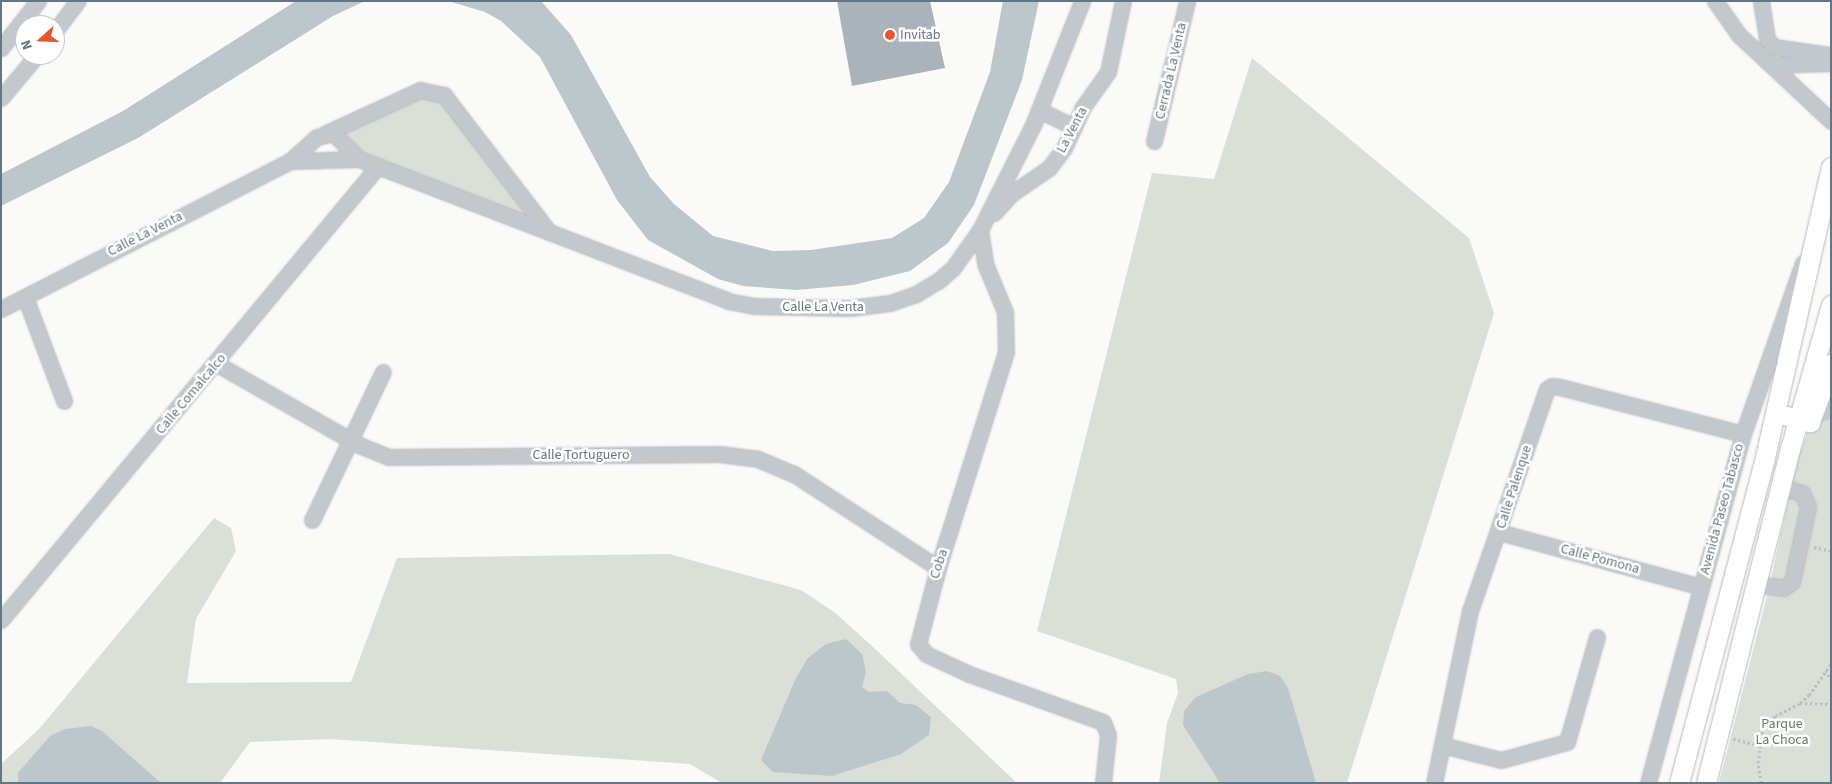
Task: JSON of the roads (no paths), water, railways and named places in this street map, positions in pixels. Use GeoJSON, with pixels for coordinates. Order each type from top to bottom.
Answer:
{"type":"FeatureCollection","features":[{"type":"Feature","properties":{"kind":"main road","name":"Avenida Paseo Tabasco"},"geometry":{"type":"LineString","coordinates":[[1679,783],[1775,411],[1831,167]]}},
{"type":"Feature","properties":{"kind":"main road"},"geometry":{"type":"LineString","coordinates":[[1814,414],[1831,305]]}},
{"type":"Feature","properties":{"kind":"main road"},"geometry":{"type":"LineString","coordinates":[[1706,783],[1780,487],[1814,414],[1831,364]]}},
{"type":"Feature","properties":{"kind":"main road"},"geometry":{"type":"LineString","coordinates":[[1775,411],[1814,414]]}},
{"type":"Feature","properties":{"kind":"street"},"geometry":{"type":"LineString","coordinates":[[1,48],[38,1]]}},
{"type":"Feature","properties":{"kind":"street"},"geometry":{"type":"LineString","coordinates":[[65,18],[78,1]]}},
{"type":"Feature","properties":{"kind":"street","name":"Calle La Venta"},"geometry":{"type":"LineString","coordinates":[[290,161],[359,159],[728,300],[754,306],[850,308],[890,303],[925,290],[953,268],[980,230],[1039,110],[1082,1]]}},
{"type":"Feature","properties":{"kind":"street","name":"La Venta"},"geometry":{"type":"LineString","coordinates":[[980,230],[988,227],[995,211],[1011,194],[1054,162],[1108,72],[1123,1]]}},
{"type":"Feature","properties":{"kind":"street","name":"Cerrada La Venta"},"geometry":{"type":"LineString","coordinates":[[1154,141],[1187,1]]}},
{"type":"Feature","properties":{"kind":"street"},"geometry":{"type":"LineString","coordinates":[[1715,1],[1739,35],[1774,65],[1831,121]]}},
{"type":"Feature","properties":{"kind":"street"},"geometry":{"type":"LineString","coordinates":[[1761,1],[1768,39],[1774,47],[1831,54]]}},
{"type":"Feature","properties":{"kind":"street"},"geometry":{"type":"LineString","coordinates":[[1774,65],[1831,63]]}},
{"type":"Feature","properties":{"kind":"street"},"geometry":{"type":"LineString","coordinates":[[1,98],[29,65]]}},
{"type":"Feature","properties":{"kind":"street"},"geometry":{"type":"LineString","coordinates":[[1,81],[19,78]]}},
{"type":"Feature","properties":{"kind":"street","name":"Calle La Venta"},"geometry":{"type":"LineString","coordinates":[[1,309],[290,161],[323,135],[420,90],[444,95],[549,232]]}},
{"type":"Feature","properties":{"kind":"street"},"geometry":{"type":"LineString","coordinates":[[1039,110],[1074,127]]}},
{"type":"Feature","properties":{"kind":"street","name":"Calle La Venta"},"geometry":{"type":"LineString","coordinates":[[323,135],[333,133],[359,159]]}},
{"type":"Feature","properties":{"kind":"street","name":"Calle Comalcalco"},"geometry":{"type":"LineString","coordinates":[[1,620],[217,364],[378,166]]}},
{"type":"Feature","properties":{"kind":"street","name":"Coba"},"geometry":{"type":"LineString","coordinates":[[980,230],[986,266],[1005,312],[1008,338],[971,470],[918,635],[920,647],[969,674],[1103,722],[1108,735],[1103,783]]}},
{"type":"Feature","properties":{"kind":"street","name":"Avenida Paseo Tabasco"},"geometry":{"type":"LineString","coordinates":[[1648,783],[1743,434],[1797,276],[1814,242]]}},
{"type":"Feature","properties":{"kind":"street"},"geometry":{"type":"LineString","coordinates":[[25,297],[64,401]]}},
{"type":"Feature","properties":{"kind":"street","name":"Calle Tortuguero"},"geometry":{"type":"LineString","coordinates":[[217,364],[350,440],[381,455],[399,457],[745,456],[794,474],[938,568]]}},
{"type":"Feature","properties":{"kind":"street"},"geometry":{"type":"LineString","coordinates":[[312,520],[383,372]]}},
{"type":"Feature","properties":{"kind":"street","name":"Calle Palenque"},"geometry":{"type":"LineString","coordinates":[[1434,783],[1470,611],[1549,386],[1743,434]]}},
{"type":"Feature","properties":{"kind":"street"},"geometry":{"type":"LineString","coordinates":[[1756,584],[1783,588],[1792,582],[1808,507],[1802,494],[1780,487]]}},
{"type":"Feature","properties":{"kind":"street","name":"Calle Pomona"},"geometry":{"type":"LineString","coordinates":[[1499,532],[1701,586]]}},
{"type":"Feature","properties":{"kind":"street"},"geometry":{"type":"LineString","coordinates":[[1442,745],[1501,760],[1567,742],[1597,637]]}},
{"type":"Feature","properties":{"kind":"place","name":"Invitab"},"geometry":{"type":"Point","coordinates":[890,35]}},
{"type":"Feature","properties":{"kind":"park label","name":"Parque La Choca"},"geometry":{"type":"Point","coordinates":[1782,732]}}]}
